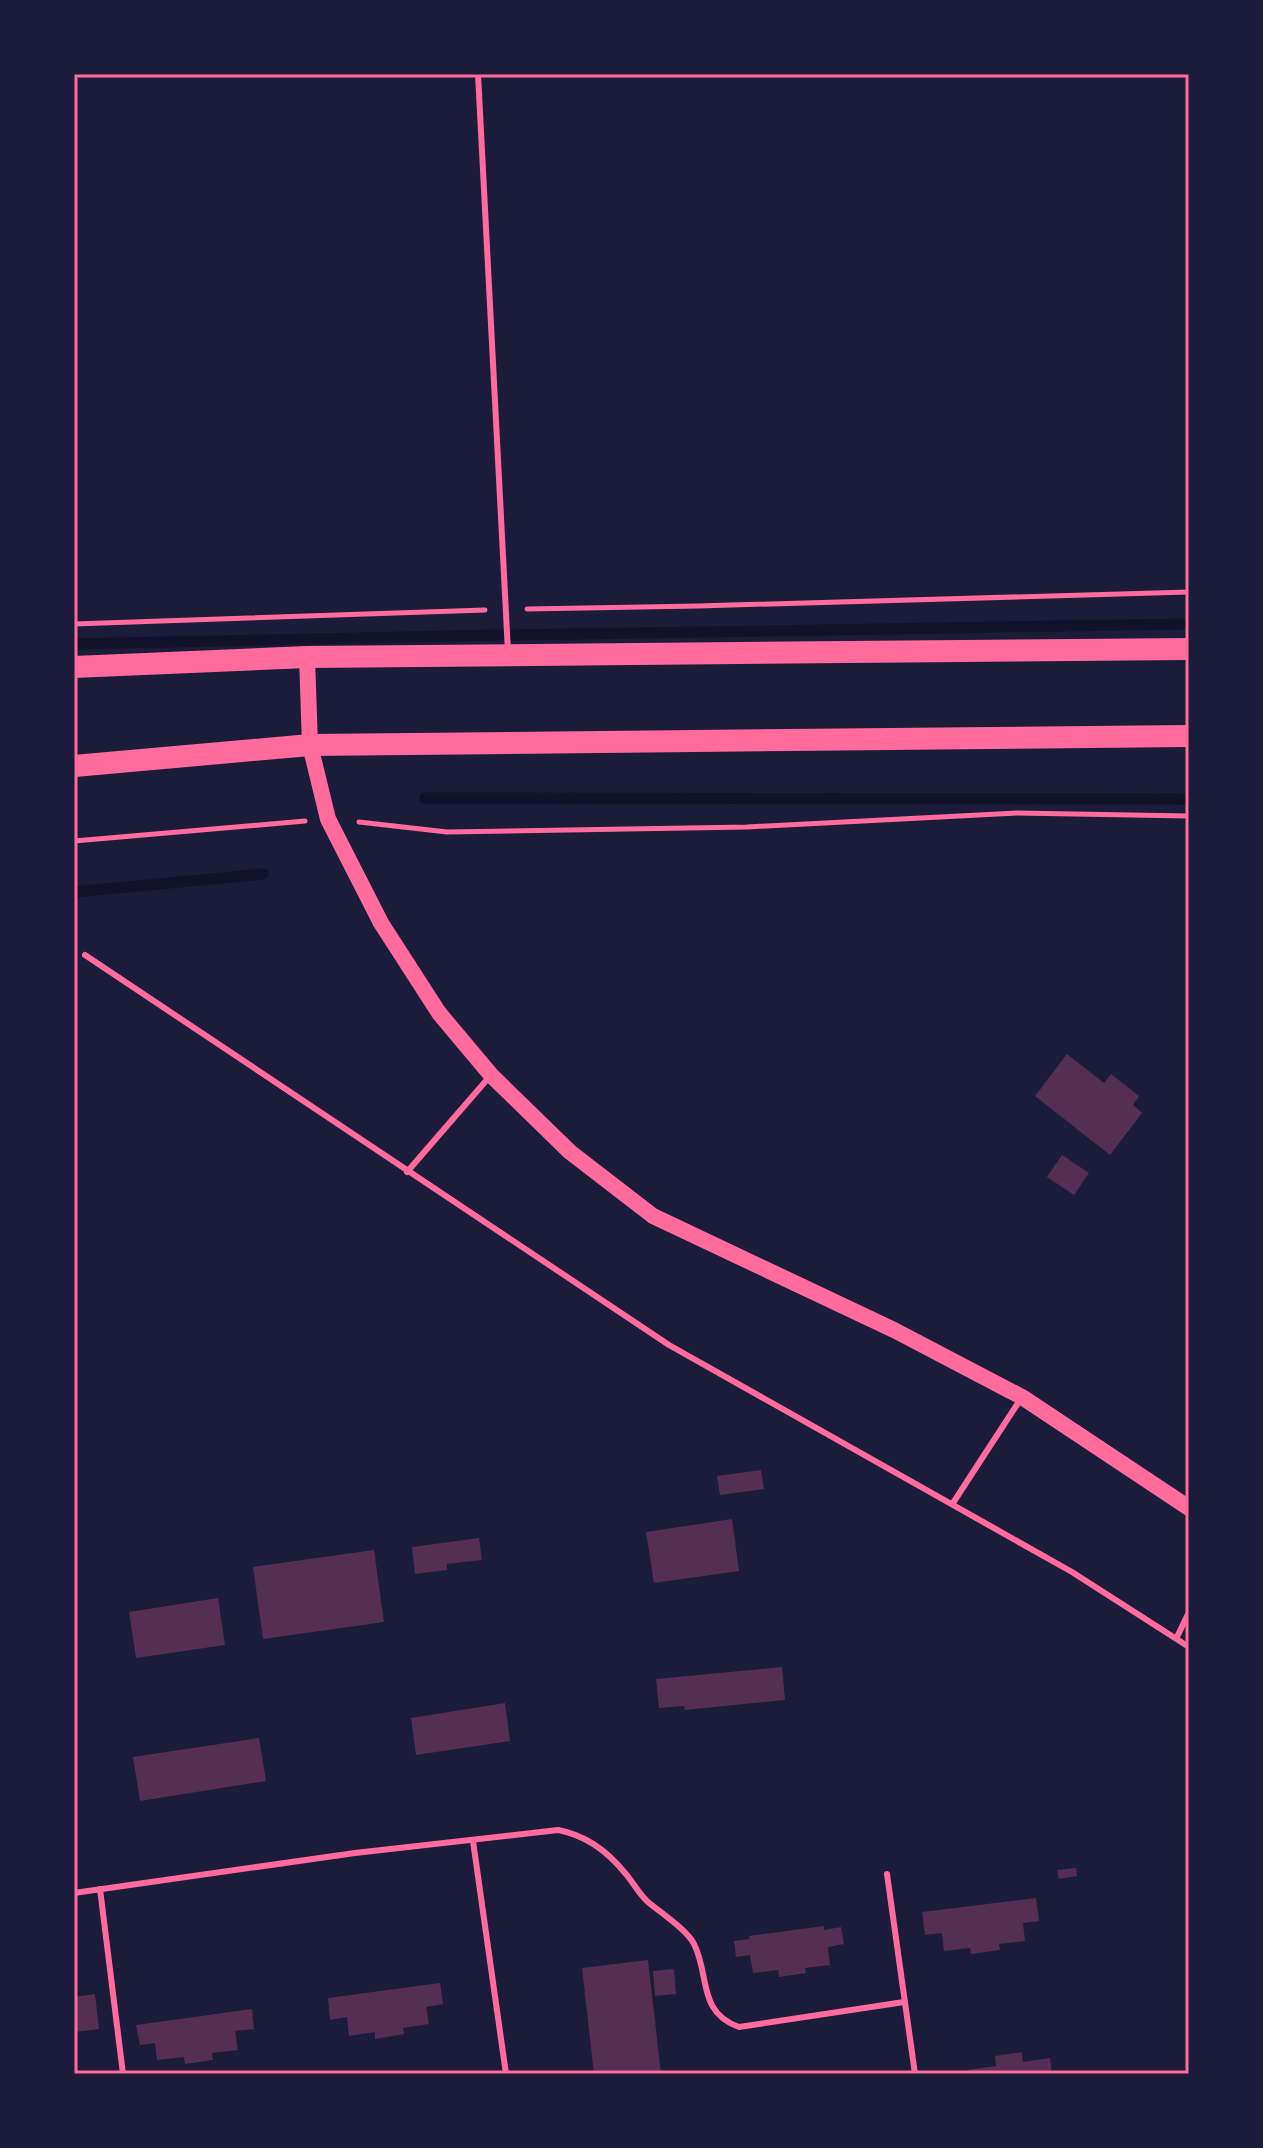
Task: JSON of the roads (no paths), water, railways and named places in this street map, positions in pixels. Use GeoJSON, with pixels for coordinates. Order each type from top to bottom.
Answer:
{"type":"FeatureCollection","features":[{"type":"Feature","properties":{"kind":"highway"},"geometry":{"type":"LineString","coordinates":[[74,667],[307,657],[1189,649]]}},
{"type":"Feature","properties":{"kind":"highway"},"geometry":{"type":"LineString","coordinates":[[74,766],[310,745],[1189,736]]}},
{"type":"Feature","properties":{"kind":"main road"},"geometry":{"type":"LineString","coordinates":[[307,657],[310,745],[328,819],[381,923],[439,1013],[491,1075],[570,1152],[653,1216],[894,1330],[1022,1397],[1189,1508]]}},
{"type":"Feature","properties":{"kind":"lane"},"geometry":{"type":"LineString","coordinates":[[478,74],[508,655]]}},
{"type":"Feature","properties":{"kind":"lane"},"geometry":{"type":"LineString","coordinates":[[85,955],[669,1345],[815,1429],[953,1503],[1189,1647]]}},
{"type":"Feature","properties":{"kind":"lane"},"geometry":{"type":"LineString","coordinates":[[407,1172],[491,1075]]}},
{"type":"Feature","properties":{"kind":"lane"},"geometry":{"type":"LineString","coordinates":[[953,1503],[1022,1397]]}},
{"type":"Feature","properties":{"kind":"lane"},"geometry":{"type":"LineString","coordinates":[[1177,1637],[1189,1612]]}},
{"type":"Feature","properties":{"kind":"lane"},"geometry":{"type":"LineString","coordinates":[[74,1893],[355,1853],[558,1830],[575,1833],[590,1841],[623,1870],[645,1899],[693,1943],[708,1998],[727,2022],[739,2027],[904,2002]]}},
{"type":"Feature","properties":{"kind":"lane"},"geometry":{"type":"LineString","coordinates":[[473,1841],[506,2074]]}},
{"type":"Feature","properties":{"kind":"lane"},"geometry":{"type":"LineString","coordinates":[[887,1874],[915,2074]]}},
{"type":"Feature","properties":{"kind":"lane"},"geometry":{"type":"LineString","coordinates":[[100,1889],[123,2074]]}},
{"type":"Feature","properties":{"kind":"waterway"},"geometry":{"type":"LineString","coordinates":[[514,635],[1189,624]]}},
{"type":"Feature","properties":{"kind":"waterway"},"geometry":{"type":"LineString","coordinates":[[74,644],[500,635]]}},
{"type":"Feature","properties":{"kind":"waterway"},"geometry":{"type":"LineString","coordinates":[[425,798],[1189,799]]}},
{"type":"Feature","properties":{"kind":"waterway"},"geometry":{"type":"LineString","coordinates":[[74,892],[263,874]]}}]}
